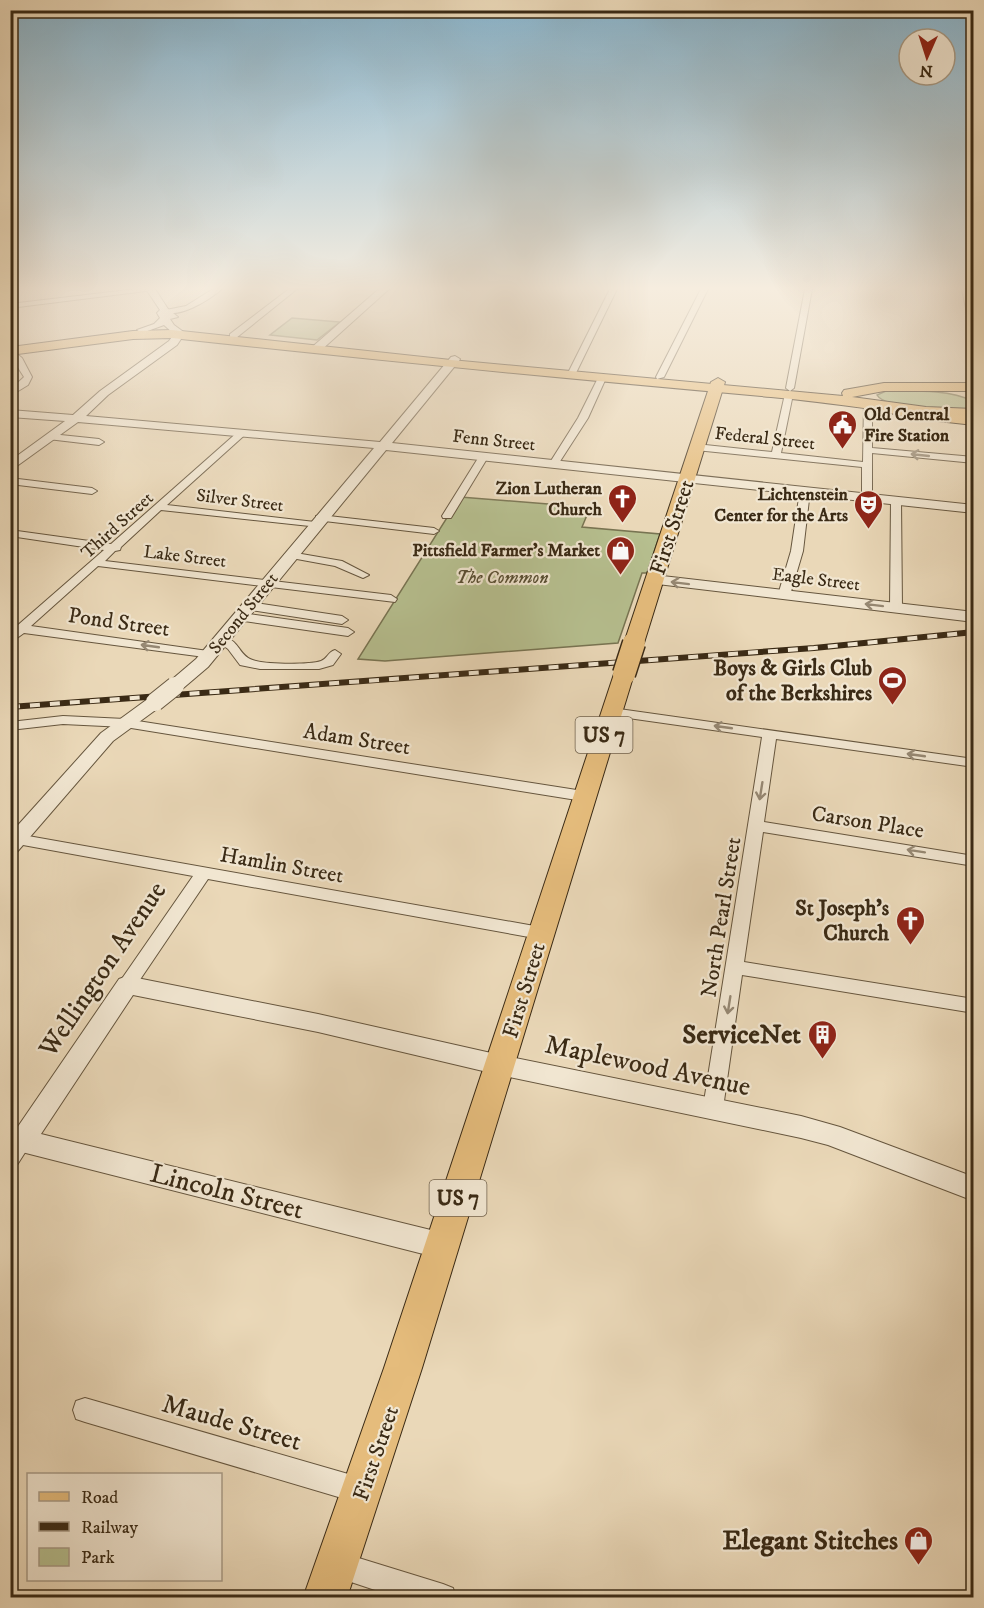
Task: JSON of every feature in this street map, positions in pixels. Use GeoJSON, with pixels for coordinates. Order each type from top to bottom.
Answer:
{"type":"FeatureCollection","features":[{"type":"Feature","properties":{"kind":"highway"},"geometry":{"type":"LineString","coordinates":[[477,364],[660,377],[717,385]]}},
{"type":"Feature","properties":{"kind":"highway"},"geometry":{"type":"LineString","coordinates":[[572,372],[608,378],[790,391],[831,392],[906,387],[974,387]]}},
{"type":"Feature","properties":{"kind":"highway"},"geometry":{"type":"LineString","coordinates":[[608,378],[650,379],[660,377]]}},
{"type":"Feature","properties":{"kind":"highway"},"geometry":{"type":"LineString","coordinates":[[906,387],[974,396]]}},
{"type":"Feature","properties":{"kind":"highway"},"geometry":{"type":"LineString","coordinates":[[790,391],[939,414],[974,413]]}},
{"type":"Feature","properties":{"kind":"main road","name":"First Street"},"geometry":{"type":"LineString","coordinates":[[325,1598],[443,1246],[583,796],[717,385]]}},
{"type":"Feature","properties":{"kind":"main road"},"geometry":{"type":"LineString","coordinates":[[868,404],[911,414],[974,421]]}},
{"type":"Feature","properties":{"kind":"street"},"geometry":{"type":"LineString","coordinates":[[10,394],[25,383],[28,377],[21,364]]}},
{"type":"Feature","properties":{"kind":"street"},"geometry":{"type":"LineString","coordinates":[[10,467],[145,364]]}},
{"type":"Feature","properties":{"kind":"street","name":"Second Street"},"geometry":{"type":"LineString","coordinates":[[14,843],[94,751],[125,723],[175,686],[222,640],[290,555],[451,364]]}},
{"type":"Feature","properties":{"kind":"street"},"geometry":{"type":"LineString","coordinates":[[572,372],[576,364]]}},
{"type":"Feature","properties":{"kind":"street"},"geometry":{"type":"LineString","coordinates":[[660,377],[667,364]]}},
{"type":"Feature","properties":{"kind":"street"},"geometry":{"type":"LineString","coordinates":[[776,455],[795,364]]}},
{"type":"Feature","properties":{"kind":"street"},"geometry":{"type":"LineString","coordinates":[[554,464],[608,378]]}},
{"type":"Feature","properties":{"kind":"street"},"geometry":{"type":"LineString","coordinates":[[867,497],[868,404]]}},
{"type":"Feature","properties":{"kind":"street","name":"Fenn Street"},"geometry":{"type":"LineString","coordinates":[[10,413],[243,432],[974,508]]}},
{"type":"Feature","properties":{"kind":"street","name":"Third Street"},"geometry":{"type":"LineString","coordinates":[[10,639],[116,548],[243,432]]}},
{"type":"Feature","properties":{"kind":"street"},"geometry":{"type":"LineString","coordinates":[[51,437],[99,442]]}},
{"type":"Feature","properties":{"kind":"street","name":"Federal Street"},"geometry":{"type":"LineString","coordinates":[[696,447],[867,465]]}},
{"type":"Feature","properties":{"kind":"street"},"geometry":{"type":"LineString","coordinates":[[867,450],[974,460]]}},
{"type":"Feature","properties":{"kind":"street"},"geometry":{"type":"LineString","coordinates":[[447,516],[483,457]]}},
{"type":"Feature","properties":{"kind":"street"},"geometry":{"type":"LineString","coordinates":[[10,482],[92,490]]}},
{"type":"Feature","properties":{"kind":"street"},"geometry":{"type":"LineString","coordinates":[[784,595],[797,551],[805,491]]}},
{"type":"Feature","properties":{"kind":"street"},"geometry":{"type":"LineString","coordinates":[[896,500],[897,608]]}},
{"type":"Feature","properties":{"kind":"street","name":"Silver Street"},"geometry":{"type":"LineString","coordinates":[[161,507],[434,531]]}},
{"type":"Feature","properties":{"kind":"street","name":"Lake Street"},"geometry":{"type":"LineString","coordinates":[[10,533],[116,548]]}},
{"type":"Feature","properties":{"kind":"street"},"geometry":{"type":"LineString","coordinates":[[290,555],[338,563],[363,575]]}},
{"type":"Feature","properties":{"kind":"street","name":"Lake Street"},"geometry":{"type":"LineString","coordinates":[[98,563],[391,598]]}},
{"type":"Feature","properties":{"kind":"street","name":"Eagle Street"},"geometry":{"type":"LineString","coordinates":[[654,580],[974,617]]}},
{"type":"Feature","properties":{"kind":"street"},"geometry":{"type":"LineString","coordinates":[[245,611],[345,626]]}},
{"type":"Feature","properties":{"kind":"street","name":"Pond Street"},"geometry":{"type":"LineString","coordinates":[[23,628],[208,655]]}},
{"type":"Feature","properties":{"kind":"street"},"geometry":{"type":"LineString","coordinates":[[222,640],[232,644],[242,659],[254,665],[316,666],[328,662],[335,654]]}},
{"type":"Feature","properties":{"kind":"street"},"geometry":{"type":"LineString","coordinates":[[612,712],[974,763]]}},
{"type":"Feature","properties":{"kind":"street","name":"Adam Street"},"geometry":{"type":"LineString","coordinates":[[10,726],[63,720],[125,723],[583,796]]}},
{"type":"Feature","properties":{"kind":"street","name":"North Pearl Street"},"geometry":{"type":"LineString","coordinates":[[712,1108],[770,733]]}},
{"type":"Feature","properties":{"kind":"street","name":"Carson Place"},"geometry":{"type":"LineString","coordinates":[[756,826],[974,861]]}},
{"type":"Feature","properties":{"kind":"street","name":"Hamlin Street"},"geometry":{"type":"LineString","coordinates":[[14,843],[204,873],[540,933]]}},
{"type":"Feature","properties":{"kind":"street","name":"Wellington Avenue"},"geometry":{"type":"LineString","coordinates":[[15,1146],[204,873]]}},
{"type":"Feature","properties":{"kind":"street"},"geometry":{"type":"LineString","coordinates":[[735,967],[974,1006]]}},
{"type":"Feature","properties":{"kind":"street","name":"Maplewood Avenue"},"geometry":{"type":"LineString","coordinates":[[127,985],[318,1023],[500,1065],[831,1135],[974,1189]]}},
{"type":"Feature","properties":{"kind":"street","name":"Lincoln Street"},"geometry":{"type":"LineString","coordinates":[[15,1146],[443,1246]]}},
{"type":"Feature","properties":{"kind":"street","name":"Maude Street"},"geometry":{"type":"LineString","coordinates":[[85,1410],[362,1491]]}},
{"type":"Feature","properties":{"kind":"street"},"geometry":{"type":"LineString","coordinates":[[336,1564],[444,1598]]}},
{"type":"Feature","properties":{"kind":"green space"},"geometry":{"type":"Polygon","coordinates":[[[886,391],[953,394],[973,401],[973,408],[938,409],[893,404],[877,395],[886,391]]]}},
{"type":"Feature","properties":{"kind":"green space","name":"The Common"},"geometry":{"type":"Polygon","coordinates":[[[460,497],[598,508],[590,508],[582,527],[660,534],[647,573],[642,573],[618,643],[385,661],[358,659],[460,497]]]}},
{"type":"Feature","properties":{"kind":"railway"},"geometry":{"type":"LineString","coordinates":[[10,707],[814,648],[974,632]]}},
{"type":"Feature","properties":{"kind":"place","name":"Old Central Fire Station"},"geometry":{"type":"Point","coordinates":[843,450]}},
{"type":"Feature","properties":{"kind":"place","name":"Zion Lutheran Church"},"geometry":{"type":"Point","coordinates":[623,524]}},
{"type":"Feature","properties":{"kind":"place","name":"Lichtenstein Center for the Arts"},"geometry":{"type":"Point","coordinates":[869,530]}},
{"type":"Feature","properties":{"kind":"place","name":"Pittsfield Farmer's Market"},"geometry":{"type":"Point","coordinates":[621,576]}},
{"type":"Feature","properties":{"kind":"place","name":"Boys & Girls Club of the Berkshires"},"geometry":{"type":"Point","coordinates":[893,706]}},
{"type":"Feature","properties":{"kind":"place","name":"St Joseph's Church"},"geometry":{"type":"Point","coordinates":[910,946]}},
{"type":"Feature","properties":{"kind":"place","name":"ServiceNet"},"geometry":{"type":"Point","coordinates":[822,1060]}},
{"type":"Feature","properties":{"kind":"place","name":"Elegant Stitches"},"geometry":{"type":"Point","coordinates":[919,1566]}}]}
